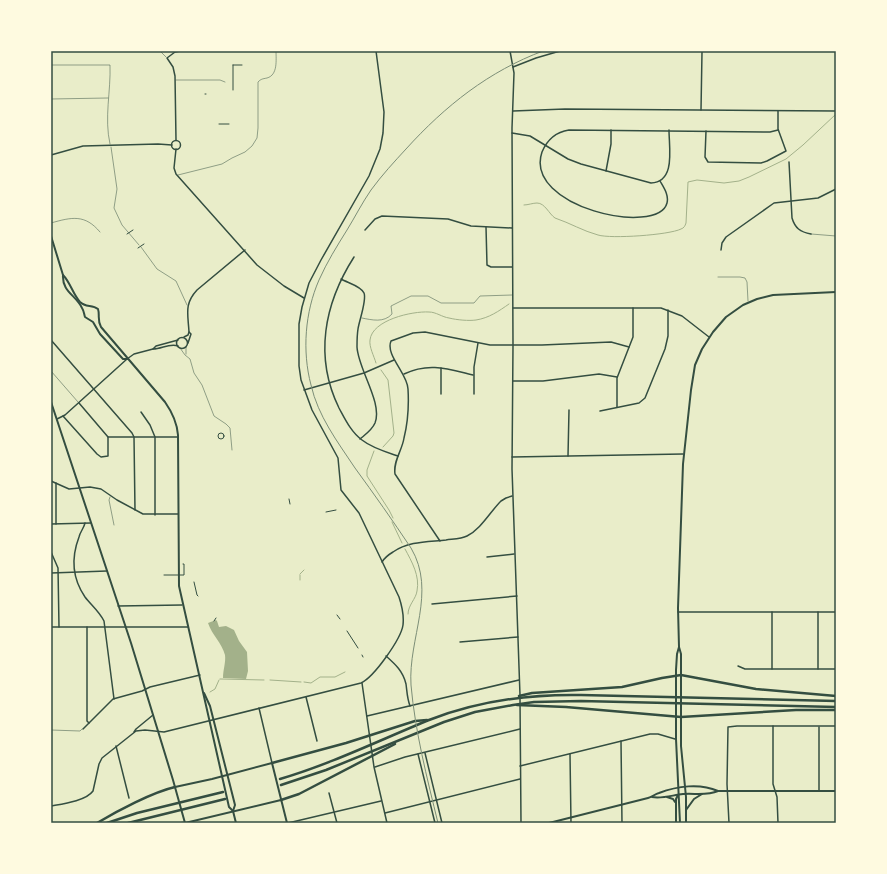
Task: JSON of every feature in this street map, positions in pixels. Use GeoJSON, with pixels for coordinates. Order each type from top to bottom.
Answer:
{"type":"FeatureCollection","features":[{"type":"Feature","properties":{"kind":"highway"},"geometry":{"type":"LineString","coordinates":[[280,779],[315,768],[430,720],[488,702],[532,693],[622,687],[681,674],[756,689],[836,696]]}},
{"type":"Feature","properties":{"kind":"highway"},"geometry":{"type":"LineString","coordinates":[[511,698],[561,694],[836,701]]}},
{"type":"Feature","properties":{"kind":"highway"},"geometry":{"type":"LineString","coordinates":[[281,785],[326,770],[461,716],[490,709],[540,701],[581,700],[836,709]]}},
{"type":"Feature","properties":{"kind":"highway"},"geometry":{"type":"LineString","coordinates":[[513,705],[566,707],[676,717],[836,709]]}},
{"type":"Feature","properties":{"kind":"highway"},"geometry":{"type":"LineString","coordinates":[[272,763],[350,742],[415,721],[430,720]]}},
{"type":"Feature","properties":{"kind":"highway"},"geometry":{"type":"LineString","coordinates":[[281,800],[299,794],[406,738]]}},
{"type":"Feature","properties":{"kind":"highway"},"geometry":{"type":"LineString","coordinates":[[97,823],[146,798],[176,787]]}},
{"type":"Feature","properties":{"kind":"highway"},"geometry":{"type":"LineString","coordinates":[[107,823],[137,813],[223,792]]}},
{"type":"Feature","properties":{"kind":"highway"},"geometry":{"type":"LineString","coordinates":[[128,823],[225,799]]}},
{"type":"Feature","properties":{"kind":"main road"},"geometry":{"type":"LineString","coordinates":[[51,236],[63,275],[80,302],[85,306],[94,306],[98,309],[98,321],[101,327],[171,410],[175,420],[178,437],[178,580],[204,692],[210,706],[211,720],[225,776],[229,807],[233,812]]}},
{"type":"Feature","properties":{"kind":"main road"},"geometry":{"type":"LineString","coordinates":[[63,275],[63,281],[66,289],[81,306],[85,317],[95,324],[100,334],[123,359],[128,360]]}},
{"type":"Feature","properties":{"kind":"main road"},"geometry":{"type":"LineString","coordinates":[[686,823],[686,794],[681,746],[681,654],[679,647],[678,612],[683,454],[693,376],[700,353],[709,337],[726,317],[748,303],[762,297],[773,295],[836,292]]}},
{"type":"Feature","properties":{"kind":"main road"},"geometry":{"type":"LineString","coordinates":[[84,312],[89,306]]}},
{"type":"Feature","properties":{"kind":"main road"},"geometry":{"type":"LineString","coordinates":[[90,321],[98,317]]}},
{"type":"Feature","properties":{"kind":"main road"},"geometry":{"type":"LineString","coordinates":[[51,402],[126,627],[176,787],[185,823],[281,800]]}},
{"type":"Feature","properties":{"kind":"main road"},"geometry":{"type":"LineString","coordinates":[[679,647],[677,654],[676,675],[676,739],[680,823]]}},
{"type":"Feature","properties":{"kind":"main road"},"geometry":{"type":"LineString","coordinates":[[204,692],[203,697],[211,720],[234,805],[233,812],[236,823]]}},
{"type":"Feature","properties":{"kind":"main road"},"geometry":{"type":"LineString","coordinates":[[176,787],[225,776],[272,763],[287,823]]}},
{"type":"Feature","properties":{"kind":"main road"},"geometry":{"type":"LineString","coordinates":[[652,797],[659,793],[685,787],[706,787],[718,791],[836,791]]}},
{"type":"Feature","properties":{"kind":"main road"},"geometry":{"type":"LineString","coordinates":[[550,823],[652,797],[664,797],[679,794],[714,793],[718,791]]}},
{"type":"Feature","properties":{"kind":"main road"},"geometry":{"type":"LineString","coordinates":[[686,812],[694,799],[705,793]]}},
{"type":"Feature","properties":{"kind":"main road"},"geometry":{"type":"LineString","coordinates":[[676,823],[676,799],[679,794]]}},
{"type":"Feature","properties":{"kind":"main road"},"geometry":{"type":"LineString","coordinates":[[664,797],[673,799],[676,805]]}},
{"type":"Feature","properties":{"kind":"street"},"geometry":{"type":"LineString","coordinates":[[172,145],[176,140],[175,80],[174,70],[167,58],[175,52],[180,51]]}},
{"type":"Feature","properties":{"kind":"street"},"geometry":{"type":"LineString","coordinates":[[134,732],[143,730],[164,732],[361,683],[371,676],[400,634],[403,620],[400,602],[359,513],[341,490],[339,462],[337,456],[316,420],[304,390],[300,369],[298,338],[304,298],[316,269],[369,176],[379,152],[383,133],[384,112],[376,51]]}},
{"type":"Feature","properties":{"kind":"street"},"geometry":{"type":"LineString","coordinates":[[510,51],[513,67],[512,267],[514,345],[512,457],[520,715],[520,823]]}},
{"type":"Feature","properties":{"kind":"street"},"geometry":{"type":"LineString","coordinates":[[513,67],[560,51]]}},
{"type":"Feature","properties":{"kind":"street"},"geometry":{"type":"LineString","coordinates":[[701,110],[702,52]]}},
{"type":"Feature","properties":{"kind":"street"},"geometry":{"type":"LineString","coordinates":[[233,90],[233,65],[242,65]]}},
{"type":"Feature","properties":{"kind":"street"},"geometry":{"type":"LineString","coordinates":[[513,111],[565,109],[836,111]]}},
{"type":"Feature","properties":{"kind":"street"},"geometry":{"type":"LineString","coordinates":[[706,131],[705,157],[710,163],[761,163],[786,151],[778,130],[778,111]]}},
{"type":"Feature","properties":{"kind":"street"},"geometry":{"type":"LineString","coordinates":[[219,124],[230,124]]}},
{"type":"Feature","properties":{"kind":"street"},"geometry":{"type":"LineString","coordinates":[[606,172],[611,144],[611,130]]}},
{"type":"Feature","properties":{"kind":"street"},"geometry":{"type":"LineString","coordinates":[[512,133],[530,136],[573,161],[606,172],[654,183],[660,181],[666,175],[669,168],[669,130]]}},
{"type":"Feature","properties":{"kind":"street"},"geometry":{"type":"LineString","coordinates":[[660,181],[668,200],[664,210],[659,214],[631,217],[599,213],[569,200],[547,183],[542,174],[540,165],[541,156],[546,145],[553,136],[565,131],[669,130],[774,132],[778,130]]}},
{"type":"Feature","properties":{"kind":"street"},"geometry":{"type":"LineString","coordinates":[[176,140],[181,144],[179,148],[176,149],[174,170],[177,175],[257,265],[304,298]]}},
{"type":"Feature","properties":{"kind":"street"},"geometry":{"type":"LineString","coordinates":[[51,155],[83,146],[158,144],[172,145],[176,149]]}},
{"type":"Feature","properties":{"kind":"street"},"geometry":{"type":"LineString","coordinates":[[788,162],[792,218],[797,229],[811,234]]}},
{"type":"Feature","properties":{"kind":"street"},"geometry":{"type":"LineString","coordinates":[[721,250],[722,243],[726,237],[771,204],[777,202],[818,198],[836,189]]}},
{"type":"Feature","properties":{"kind":"street"},"geometry":{"type":"LineString","coordinates":[[365,230],[375,219],[382,216],[448,219],[471,226],[512,228]]}},
{"type":"Feature","properties":{"kind":"street"},"geometry":{"type":"LineString","coordinates":[[486,227],[487,265],[491,267],[512,267]]}},
{"type":"Feature","properties":{"kind":"street"},"geometry":{"type":"LineString","coordinates":[[127,234],[132,230]]}},
{"type":"Feature","properties":{"kind":"street"},"geometry":{"type":"LineString","coordinates":[[138,248],[144,244]]}},
{"type":"Feature","properties":{"kind":"street"},"geometry":{"type":"LineString","coordinates":[[57,419],[79,403],[134,354],[172,345],[180,348],[186,347],[190,338],[188,305],[192,296],[197,290],[245,250]]}},
{"type":"Feature","properties":{"kind":"street"},"geometry":{"type":"LineString","coordinates":[[354,258],[341,279],[332,300],[327,323],[325,352],[330,382],[343,415],[352,430],[360,439],[372,446],[398,456]]}},
{"type":"Feature","properties":{"kind":"street"},"geometry":{"type":"LineString","coordinates":[[341,279],[364,292],[365,298],[357,337],[358,358],[373,397],[376,420],[372,428],[360,439]]}},
{"type":"Feature","properties":{"kind":"street"},"geometry":{"type":"LineString","coordinates":[[513,308],[656,308],[668,310],[682,316],[709,337]]}},
{"type":"Feature","properties":{"kind":"street"},"geometry":{"type":"LineString","coordinates":[[617,408],[617,377],[633,333],[633,308]]}},
{"type":"Feature","properties":{"kind":"street"},"geometry":{"type":"LineString","coordinates":[[600,411],[639,403],[645,398],[665,350],[668,336],[668,310]]}},
{"type":"Feature","properties":{"kind":"street"},"geometry":{"type":"LineString","coordinates":[[153,349],[156,346],[184,338],[189,332]]}},
{"type":"Feature","properties":{"kind":"street"},"geometry":{"type":"LineString","coordinates":[[440,541],[396,478],[394,470],[404,442],[408,414],[408,384],[404,374],[394,360],[390,343],[407,335],[425,332],[490,345],[607,342],[629,347]]}},
{"type":"Feature","properties":{"kind":"street"},"geometry":{"type":"LineString","coordinates":[[184,338],[188,343]]}},
{"type":"Feature","properties":{"kind":"street"},"geometry":{"type":"LineString","coordinates":[[51,340],[131,431],[134,437],[135,510]]}},
{"type":"Feature","properties":{"kind":"street"},"geometry":{"type":"LineString","coordinates":[[178,340],[178,346]]}},
{"type":"Feature","properties":{"kind":"street"},"geometry":{"type":"LineString","coordinates":[[474,394],[474,362],[478,343]]}},
{"type":"Feature","properties":{"kind":"street"},"geometry":{"type":"LineString","coordinates":[[304,390],[364,374],[394,360]]}},
{"type":"Feature","properties":{"kind":"street"},"geometry":{"type":"LineString","coordinates":[[404,374],[425,367],[441,368],[474,375]]}},
{"type":"Feature","properties":{"kind":"street"},"geometry":{"type":"LineString","coordinates":[[441,368],[441,394]]}},
{"type":"Feature","properties":{"kind":"street"},"geometry":{"type":"LineString","coordinates":[[513,381],[542,381],[599,374],[617,377]]}},
{"type":"Feature","properties":{"kind":"street"},"geometry":{"type":"LineString","coordinates":[[63,416],[99,456],[108,456],[108,437],[79,403]]}},
{"type":"Feature","properties":{"kind":"street"},"geometry":{"type":"LineString","coordinates":[[568,456],[569,410]]}},
{"type":"Feature","properties":{"kind":"street"},"geometry":{"type":"LineString","coordinates":[[141,412],[150,424],[155,437],[155,514]]}},
{"type":"Feature","properties":{"kind":"street"},"geometry":{"type":"LineString","coordinates":[[108,437],[178,437]]}},
{"type":"Feature","properties":{"kind":"street"},"geometry":{"type":"LineString","coordinates":[[512,457],[683,454]]}},
{"type":"Feature","properties":{"kind":"street"},"geometry":{"type":"LineString","coordinates":[[51,481],[69,489],[90,487],[98,488],[143,514],[178,514]]}},
{"type":"Feature","properties":{"kind":"street"},"geometry":{"type":"LineString","coordinates":[[56,483],[56,524]]}},
{"type":"Feature","properties":{"kind":"street"},"geometry":{"type":"LineString","coordinates":[[382,562],[384,558],[392,552],[408,544],[440,541],[469,535],[501,501],[513,496]]}},
{"type":"Feature","properties":{"kind":"street"},"geometry":{"type":"LineString","coordinates":[[289,499],[290,504]]}},
{"type":"Feature","properties":{"kind":"street"},"geometry":{"type":"LineString","coordinates":[[326,512],[336,510]]}},
{"type":"Feature","properties":{"kind":"street"},"geometry":{"type":"LineString","coordinates":[[85,523],[75,548],[75,572],[80,589],[88,602],[101,615],[105,627],[114,699]]}},
{"type":"Feature","properties":{"kind":"street"},"geometry":{"type":"LineString","coordinates":[[51,524],[91,523]]}},
{"type":"Feature","properties":{"kind":"street"},"geometry":{"type":"LineString","coordinates":[[51,552],[57,564],[58,572],[59,627]]}},
{"type":"Feature","properties":{"kind":"street"},"geometry":{"type":"LineString","coordinates":[[486,557],[516,554]]}},
{"type":"Feature","properties":{"kind":"street"},"geometry":{"type":"LineString","coordinates":[[164,575],[184,575],[183,564]]}},
{"type":"Feature","properties":{"kind":"street"},"geometry":{"type":"LineString","coordinates":[[51,573],[107,571]]}},
{"type":"Feature","properties":{"kind":"street"},"geometry":{"type":"LineString","coordinates":[[194,582],[198,596]]}},
{"type":"Feature","properties":{"kind":"street"},"geometry":{"type":"LineString","coordinates":[[432,604],[517,596]]}},
{"type":"Feature","properties":{"kind":"street"},"geometry":{"type":"LineString","coordinates":[[118,606],[183,605]]}},
{"type":"Feature","properties":{"kind":"street"},"geometry":{"type":"LineString","coordinates":[[678,612],[836,612]]}},
{"type":"Feature","properties":{"kind":"street"},"geometry":{"type":"LineString","coordinates":[[772,612],[772,669]]}},
{"type":"Feature","properties":{"kind":"street"},"geometry":{"type":"LineString","coordinates":[[818,612],[818,669]]}},
{"type":"Feature","properties":{"kind":"street"},"geometry":{"type":"LineString","coordinates":[[337,615],[340,619]]}},
{"type":"Feature","properties":{"kind":"street"},"geometry":{"type":"LineString","coordinates":[[51,627],[188,627]]}},
{"type":"Feature","properties":{"kind":"street"},"geometry":{"type":"LineString","coordinates":[[87,627],[89,723]]}},
{"type":"Feature","properties":{"kind":"street"},"geometry":{"type":"LineString","coordinates":[[347,631],[358,648]]}},
{"type":"Feature","properties":{"kind":"street"},"geometry":{"type":"LineString","coordinates":[[460,642],[518,637]]}},
{"type":"Feature","properties":{"kind":"street"},"geometry":{"type":"LineString","coordinates":[[386,656],[401,671],[406,684],[410,706]]}},
{"type":"Feature","properties":{"kind":"street"},"geometry":{"type":"LineString","coordinates":[[738,666],[742,669],[836,669]]}},
{"type":"Feature","properties":{"kind":"street"},"geometry":{"type":"LineString","coordinates":[[83,729],[110,701],[114,699],[145,690],[150,687],[200,675]]}},
{"type":"Feature","properties":{"kind":"street"},"geometry":{"type":"LineString","coordinates":[[367,716],[513,680],[519,680]]}},
{"type":"Feature","properties":{"kind":"street"},"geometry":{"type":"LineString","coordinates":[[361,683],[374,767],[387,823]]}},
{"type":"Feature","properties":{"kind":"street"},"geometry":{"type":"LineString","coordinates":[[306,697],[317,741]]}},
{"type":"Feature","properties":{"kind":"street"},"geometry":{"type":"LineString","coordinates":[[259,708],[272,763]]}},
{"type":"Feature","properties":{"kind":"street"},"geometry":{"type":"LineString","coordinates":[[51,806],[84,798],[90,795],[93,791],[100,760],[153,714]]}},
{"type":"Feature","properties":{"kind":"street"},"geometry":{"type":"LineString","coordinates":[[773,726],[773,784],[777,797],[778,823]]}},
{"type":"Feature","properties":{"kind":"street"},"geometry":{"type":"LineString","coordinates":[[819,726],[819,791]]}},
{"type":"Feature","properties":{"kind":"street"},"geometry":{"type":"LineString","coordinates":[[729,823],[728,727],[836,726]]}},
{"type":"Feature","properties":{"kind":"street"},"geometry":{"type":"LineString","coordinates":[[374,767],[418,754],[520,729]]}},
{"type":"Feature","properties":{"kind":"street"},"geometry":{"type":"LineString","coordinates":[[520,766],[654,734],[676,739]]}},
{"type":"Feature","properties":{"kind":"street"},"geometry":{"type":"LineString","coordinates":[[621,741],[622,823]]}},
{"type":"Feature","properties":{"kind":"street"},"geometry":{"type":"LineString","coordinates":[[116,746],[129,798]]}},
{"type":"Feature","properties":{"kind":"street"},"geometry":{"type":"LineString","coordinates":[[425,753],[442,823]]}},
{"type":"Feature","properties":{"kind":"street"},"geometry":{"type":"LineString","coordinates":[[418,754],[435,823]]}},
{"type":"Feature","properties":{"kind":"street"},"geometry":{"type":"LineString","coordinates":[[570,754],[571,823]]}},
{"type":"Feature","properties":{"kind":"street"},"geometry":{"type":"LineString","coordinates":[[385,813],[520,780]]}},
{"type":"Feature","properties":{"kind":"street"},"geometry":{"type":"LineString","coordinates":[[329,793],[337,823]]}},
{"type":"Feature","properties":{"kind":"street"},"geometry":{"type":"LineString","coordinates":[[287,823],[382,800]]}},
{"type":"Feature","properties":{"kind":"lane"},"geometry":{"type":"LineString","coordinates":[[160,51],[167,58]]}},
{"type":"Feature","properties":{"kind":"lane"},"geometry":{"type":"LineString","coordinates":[[177,175],[222,164],[245,152],[252,146],[257,138],[258,132],[258,82],[262,78],[270,77],[274,73],[276,51]]}},
{"type":"Feature","properties":{"kind":"lane"},"geometry":{"type":"LineString","coordinates":[[51,65],[110,65],[108,120],[110,145],[117,189],[114,208],[122,224],[157,269],[176,281],[188,305]]}},
{"type":"Feature","properties":{"kind":"lane"},"geometry":{"type":"LineString","coordinates":[[175,80],[217,80],[225,82]]}},
{"type":"Feature","properties":{"kind":"lane"},"geometry":{"type":"LineString","coordinates":[[51,99],[108,98]]}},
{"type":"Feature","properties":{"kind":"lane"},"geometry":{"type":"LineString","coordinates":[[51,223],[67,219],[83,219],[93,224],[100,232]]}},
{"type":"Feature","properties":{"kind":"lane"},"geometry":{"type":"LineString","coordinates":[[811,234],[836,236]]}},
{"type":"Feature","properties":{"kind":"lane"},"geometry":{"type":"LineString","coordinates":[[718,277],[740,276],[745,278],[747,282],[748,303]]}},
{"type":"Feature","properties":{"kind":"lane"},"geometry":{"type":"LineString","coordinates":[[361,317],[376,321],[390,316],[392,314],[392,304],[405,300],[411,296],[428,296],[441,303],[474,303],[480,296],[513,295]]}},
{"type":"Feature","properties":{"kind":"lane"},"geometry":{"type":"LineString","coordinates":[[186,347],[187,356]]}},
{"type":"Feature","properties":{"kind":"lane"},"geometry":{"type":"LineString","coordinates":[[180,348],[184,355],[190,359],[194,373],[202,387],[213,414],[230,428],[232,450]]}},
{"type":"Feature","properties":{"kind":"lane"},"geometry":{"type":"LineString","coordinates":[[51,371],[79,403]]}},
{"type":"Feature","properties":{"kind":"lane"},"geometry":{"type":"LineString","coordinates":[[111,496],[109,500],[114,525]]}},
{"type":"Feature","properties":{"kind":"lane"},"geometry":{"type":"LineString","coordinates":[[51,730],[80,732],[83,729]]}},
{"type":"Feature","properties":{"kind":"shaded area"},"geometry":{"type":"Polygon","coordinates":[[[216,620],[219,627],[226,626],[234,630],[239,641],[247,652],[248,671],[246,679],[223,678],[225,655],[208,623],[216,620]]]}},
{"type":"Feature","properties":{"kind":"waterway"},"geometry":{"type":"LineString","coordinates":[[524,205],[540,203],[555,218],[598,235],[615,237],[653,235],[675,231],[683,228],[686,223],[688,182],[697,180],[724,183],[739,181],[749,177],[786,159],[835,115]]}},
{"type":"Feature","properties":{"kind":"waterway"},"geometry":{"type":"LineString","coordinates":[[376,363],[370,343],[372,333],[385,322],[394,318],[413,313],[429,312],[456,319],[476,320],[490,316],[509,304]]}},
{"type":"Feature","properties":{"kind":"waterway"},"geometry":{"type":"LineString","coordinates":[[381,370],[388,380],[394,433],[383,447]]}},
{"type":"Feature","properties":{"kind":"waterway"},"geometry":{"type":"LineString","coordinates":[[374,451],[367,470],[367,476],[393,518]]}},
{"type":"Feature","properties":{"kind":"waterway"},"geometry":{"type":"LineString","coordinates":[[392,522],[402,543]]}},
{"type":"Feature","properties":{"kind":"waterway"},"geometry":{"type":"LineString","coordinates":[[405,549],[415,569],[418,585],[408,614]]}},
{"type":"Feature","properties":{"kind":"waterway"},"geometry":{"type":"LineString","coordinates":[[300,574],[304,570]]}},
{"type":"Feature","properties":{"kind":"waterway"},"geometry":{"type":"LineString","coordinates":[[300,575],[300,580]]}},
{"type":"Feature","properties":{"kind":"waterway"},"geometry":{"type":"LineString","coordinates":[[304,682],[311,683],[320,677],[335,677],[345,672]]}},
{"type":"Feature","properties":{"kind":"waterway"},"geometry":{"type":"LineString","coordinates":[[220,679],[264,680]]}},
{"type":"Feature","properties":{"kind":"waterway"},"geometry":{"type":"LineString","coordinates":[[210,692],[215,689],[219,680]]}},
{"type":"Feature","properties":{"kind":"waterway"},"geometry":{"type":"LineString","coordinates":[[270,680],[301,682]]}},
{"type":"Feature","properties":{"kind":"railway"},"geometry":{"type":"LineString","coordinates":[[438,823],[418,737],[411,685],[413,650],[422,598],[422,581],[418,565],[411,548],[355,468],[323,418],[314,396],[308,372],[306,359],[306,332],[314,292],[319,280],[329,260],[375,184],[421,133],[452,104],[486,79],[523,59],[543,51]]}}]}
